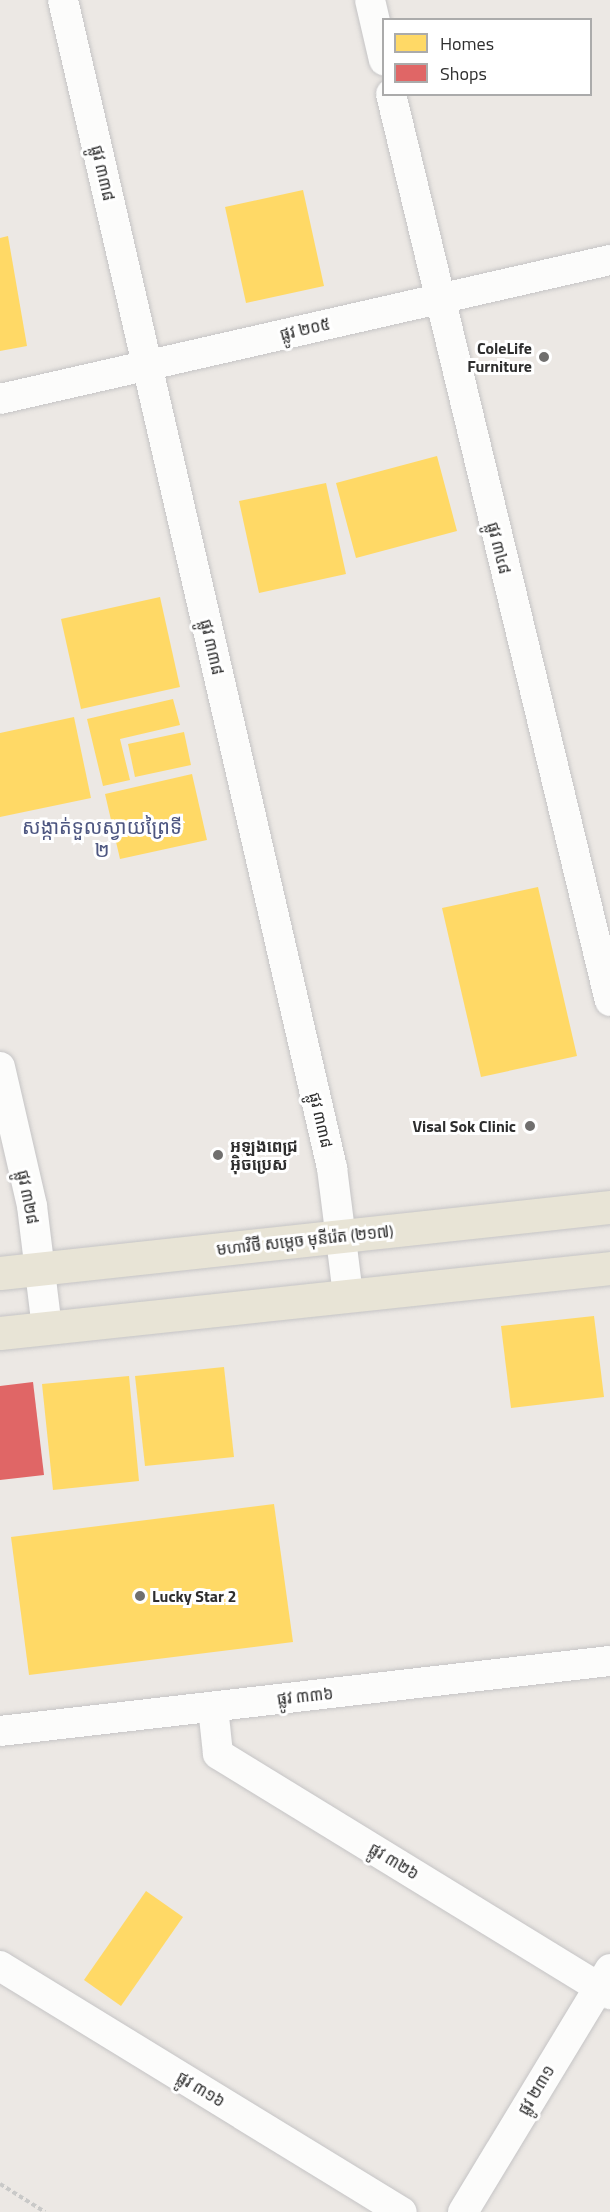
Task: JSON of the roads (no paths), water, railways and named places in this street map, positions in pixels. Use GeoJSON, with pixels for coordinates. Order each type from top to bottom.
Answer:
{"type":"FeatureCollection","features":[{"type":"Feature","properties":{"kind":"main road","name":"មហាវិថី សម្តេច មុនីរ៉េត (២១៧)"},"geometry":{"type":"LineString","coordinates":[[0,1273],[610,1207]]}},
{"type":"Feature","properties":{"kind":"main road"},"geometry":{"type":"LineString","coordinates":[[0,1333],[610,1268]]}},
{"type":"Feature","properties":{"kind":"street","name":"ផ្លូវ ៣៣៨"},"geometry":{"type":"LineString","coordinates":[[63,0],[332,1168],[348,1295]]}},
{"type":"Feature","properties":{"kind":"street"},"geometry":{"type":"LineString","coordinates":[[370,0],[382,51]]}},
{"type":"Feature","properties":{"kind":"street","name":"ផ្លូវ ៣៤៨"},"geometry":{"type":"LineString","coordinates":[[392,96],[439,299],[610,1001]]}},
{"type":"Feature","properties":{"kind":"street","name":"ផ្លូវ ២០៥"},"geometry":{"type":"LineString","coordinates":[[0,399],[610,260]]}},
{"type":"Feature","properties":{"kind":"street","name":"ផ្លូវ ៣២៨"},"geometry":{"type":"LineString","coordinates":[[0,1067],[32,1206],[47,1328]]}},
{"type":"Feature","properties":{"kind":"street","name":"ផ្លូវ ៣៣៦"},"geometry":{"type":"LineString","coordinates":[[0,1731],[610,1661]]}},
{"type":"Feature","properties":{"kind":"street","name":"ផ្លូវ ៣២៦"},"geometry":{"type":"LineString","coordinates":[[213,1707],[218,1754],[606,1983]]}},
{"type":"Feature","properties":{"kind":"street","name":"ផ្លូវ ៣១៦"},"geometry":{"type":"LineString","coordinates":[[0,1966],[402,2212]]}},
{"type":"Feature","properties":{"kind":"street","name":"ផ្លូវ ២៣១"},"geometry":{"type":"LineString","coordinates":[[462,2212],[606,1983]]}},
{"type":"Feature","properties":{"kind":"place","name":"ColeLife Furniture"},"geometry":{"type":"Point","coordinates":[544,357]}},
{"type":"Feature","properties":{"kind":"place","name":"Visal Sok Clinic"},"geometry":{"type":"Point","coordinates":[530,1126]}},
{"type":"Feature","properties":{"kind":"place","name":"អុឡុងពេជ្រ អ៊ិចប្រេស"},"geometry":{"type":"Point","coordinates":[218,1155]}},
{"type":"Feature","properties":{"kind":"place","name":"Lucky Star 2"},"geometry":{"type":"Point","coordinates":[140,1596]}},
{"type":"Feature","properties":{"kind":"district","name":"សង្កាត់ទួលស្វាយព្រៃទី ២"},"geometry":{"type":"Point","coordinates":[102,838]}}]}
